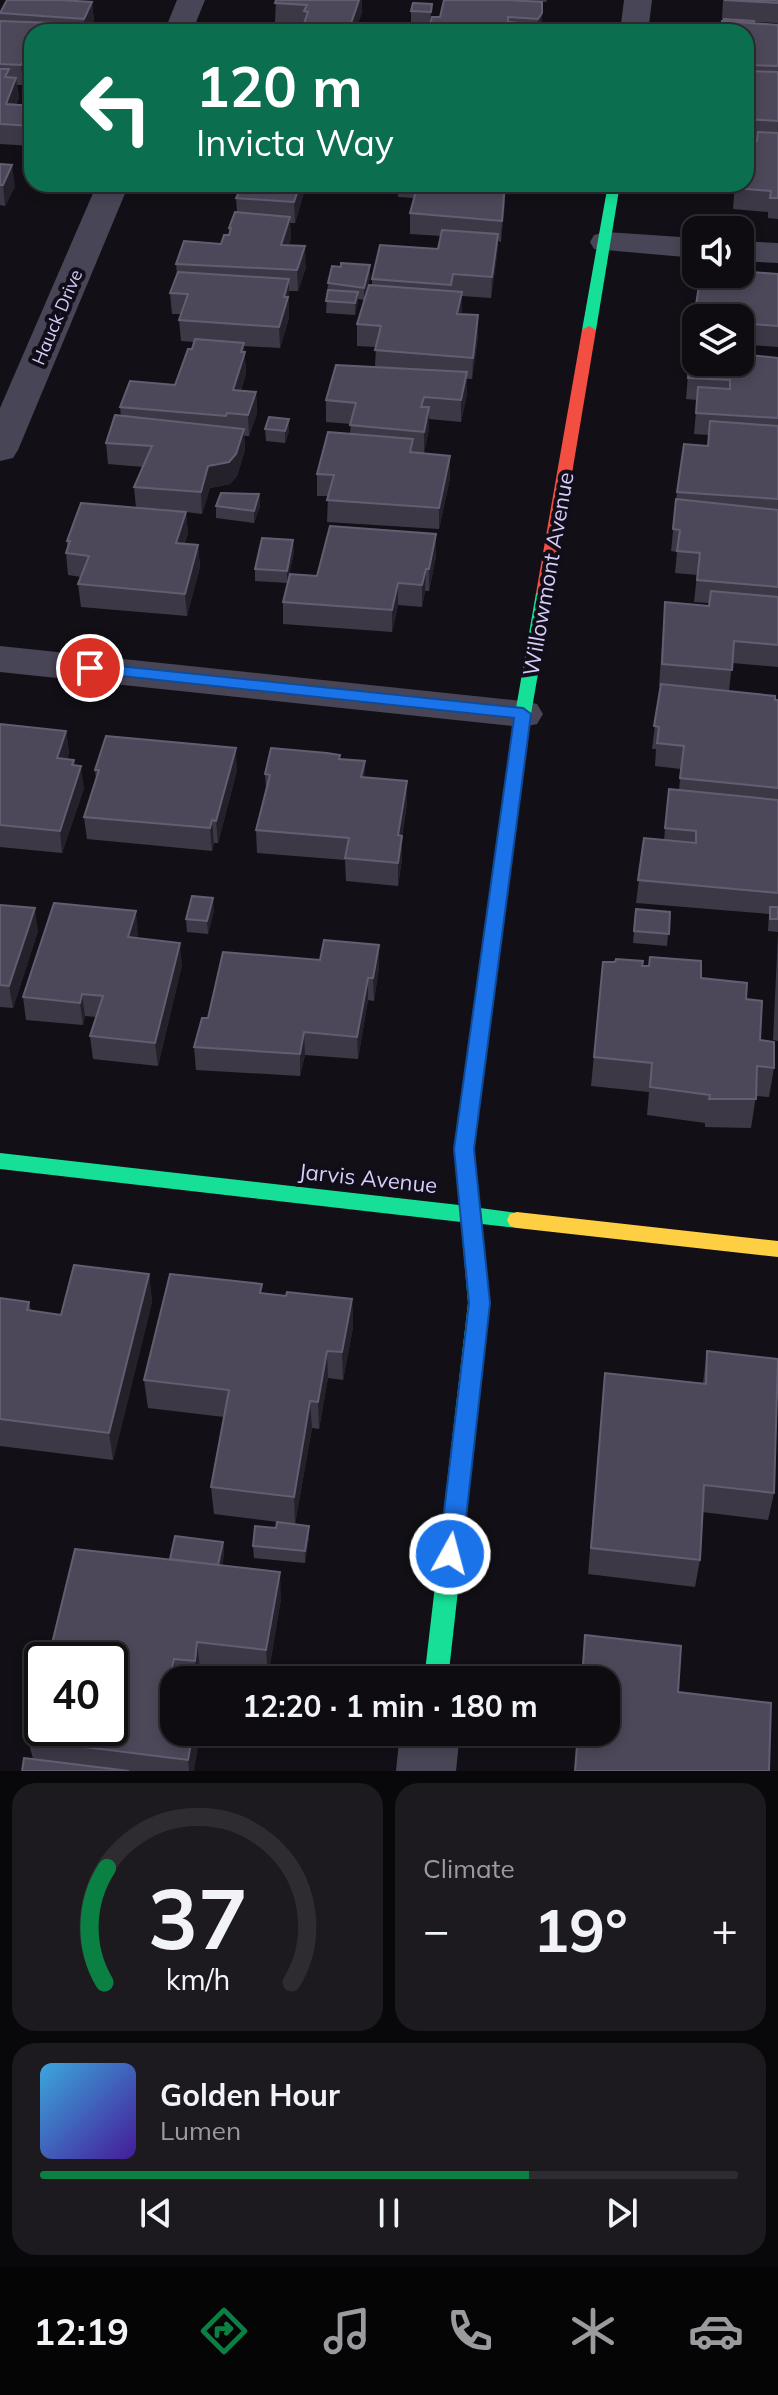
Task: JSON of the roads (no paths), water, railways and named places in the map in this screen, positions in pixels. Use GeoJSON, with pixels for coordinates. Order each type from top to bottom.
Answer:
{"type":"FeatureCollection","features":[{"type":"Feature","properties":{"kind":"street"},"geometry":{"type":"LineString","coordinates":[[181,24],[191,0]]}},
{"type":"Feature","properties":{"kind":"street"},"geometry":{"type":"LineString","coordinates":[[635,24],[638,0]]}},
{"type":"Feature","properties":{"kind":"street","name":"Hauck Drive"},"geometry":{"type":"LineString","coordinates":[[0,450],[110,192]]}},
{"type":"Feature","properties":{"kind":"street","name":"Willowmont Avenue"},"geometry":{"type":"LineString","coordinates":[[438,1666],[479,1303],[464,1149],[523,714],[613,192]]}},
{"type":"Feature","properties":{"kind":"street"},"geometry":{"type":"LineString","coordinates":[[606,242],[682,247]]}},
{"type":"Feature","properties":{"kind":"street"},"geometry":{"type":"LineString","coordinates":[[754,252],[778,253]]}},
{"type":"Feature","properties":{"kind":"street"},"geometry":{"type":"LineString","coordinates":[[0,659],[523,714]]}},
{"type":"Feature","properties":{"kind":"street","name":"Jarvis Avenue"},"geometry":{"type":"LineString","coordinates":[[0,1161],[778,1249]]}},
{"type":"Feature","properties":{"kind":"street"},"geometry":{"type":"LineString","coordinates":[[426,1771],[429,1746]]}}]}
